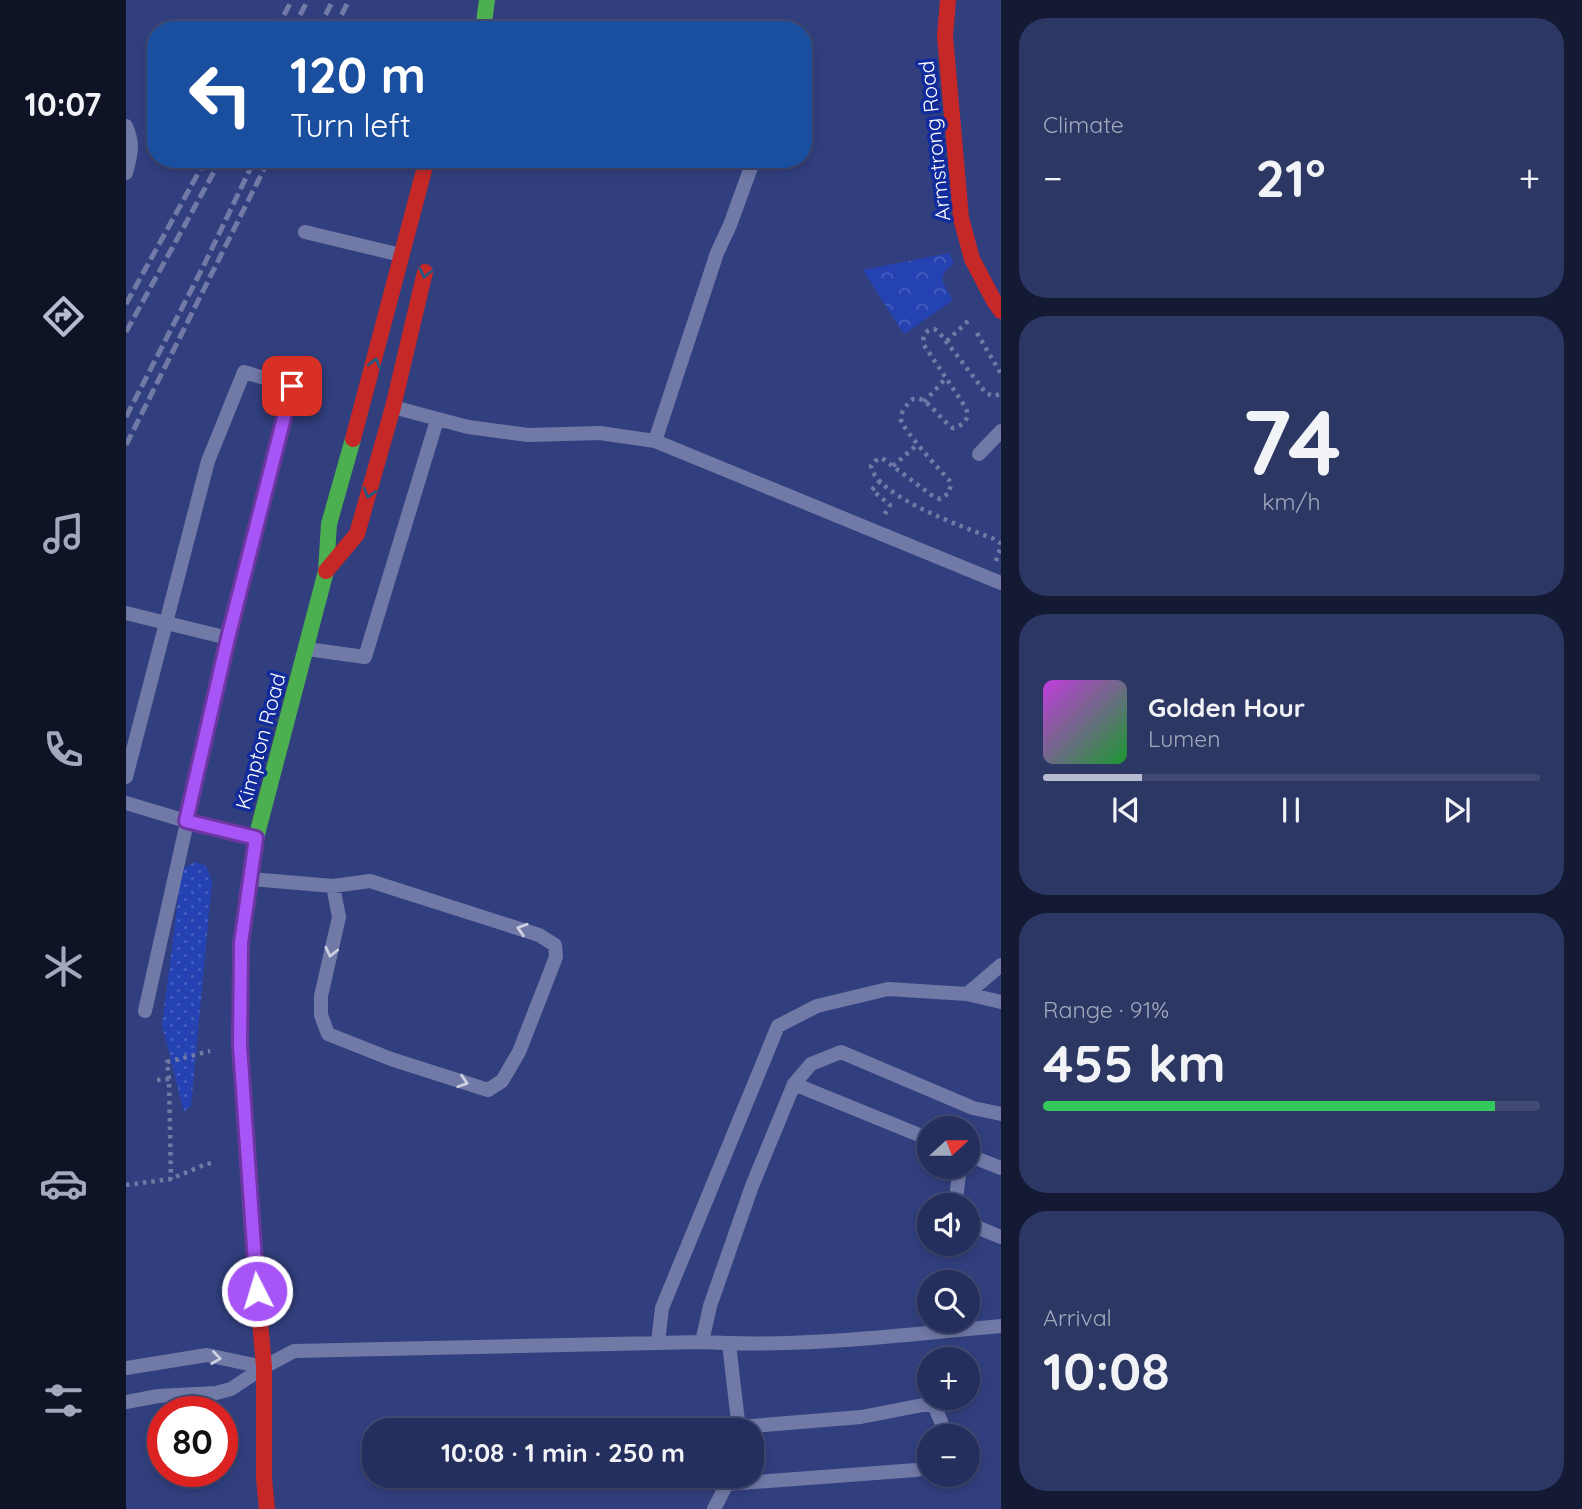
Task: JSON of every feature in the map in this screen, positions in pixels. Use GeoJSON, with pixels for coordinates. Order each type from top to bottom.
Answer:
{"type":"FeatureCollection","features":[{"type":"Feature","properties":{"kind":"main road"},"geometry":{"type":"LineString","coordinates":[[484,21],[487,0]]}},
{"type":"Feature","properties":{"kind":"main road","name":"Armstrong Road"},"geometry":{"type":"LineString","coordinates":[[948,0],[945,36],[961,218],[972,259],[1001,311]]}},
{"type":"Feature","properties":{"kind":"main road","name":"Kimpton Road"},"geometry":{"type":"LineString","coordinates":[[326,571],[357,534],[403,256],[425,168]]}},
{"type":"Feature","properties":{"kind":"main road","name":"Kimpton Road"},"geometry":{"type":"LineString","coordinates":[[267,1509],[264,1478],[264,1367],[240,1046],[241,943],[256,838],[326,571],[329,524],[379,403],[427,262]]}},
{"type":"Feature","properties":{"kind":"lane"},"geometry":{"type":"LineString","coordinates":[[126,126],[131,137],[131,154],[126,173]]}},
{"type":"Feature","properties":{"kind":"lane"},"geometry":{"type":"LineString","coordinates":[[655,441],[717,253],[751,168]]}},
{"type":"Feature","properties":{"kind":"lane"},"geometry":{"type":"LineString","coordinates":[[305,232],[403,256]]}},
{"type":"Feature","properties":{"kind":"lane"},"geometry":{"type":"LineString","coordinates":[[126,777],[208,461],[244,372],[292,386],[228,638],[145,1011]]}},
{"type":"Feature","properties":{"kind":"lane"},"geometry":{"type":"LineString","coordinates":[[379,403],[468,427],[528,435],[600,433],[655,441],[996,581]]}},
{"type":"Feature","properties":{"kind":"lane"},"geometry":{"type":"LineString","coordinates":[[305,649],[365,657],[437,419]]}},
{"type":"Feature","properties":{"kind":"lane"},"geometry":{"type":"LineString","coordinates":[[979,454],[1001,431]]}},
{"type":"Feature","properties":{"kind":"lane"},"geometry":{"type":"LineString","coordinates":[[126,614],[228,638]]}},
{"type":"Feature","properties":{"kind":"lane"},"geometry":{"type":"LineString","coordinates":[[126,803],[256,838]]}},
{"type":"Feature","properties":{"kind":"lane"},"geometry":{"type":"LineString","coordinates":[[250,879],[333,886],[370,881],[539,935],[555,945],[556,957],[552,969],[519,1052],[502,1081],[488,1090],[391,1059],[328,1034],[320,1015],[321,996],[339,917],[333,886]]}},
{"type":"Feature","properties":{"kind":"lane"},"geometry":{"type":"LineString","coordinates":[[968,994],[1001,965]]}},
{"type":"Feature","properties":{"kind":"lane"},"geometry":{"type":"LineString","coordinates":[[658,1342],[662,1308],[778,1026],[817,1006],[888,989],[968,994],[1001,1002]]}},
{"type":"Feature","properties":{"kind":"lane"},"geometry":{"type":"LineString","coordinates":[[702,1342],[710,1306],[752,1186],[794,1084],[811,1065],[841,1052],[973,1108],[1001,1114]]}},
{"type":"Feature","properties":{"kind":"lane"},"geometry":{"type":"LineString","coordinates":[[794,1084],[917,1134]]}},
{"type":"Feature","properties":{"kind":"lane"},"geometry":{"type":"LineString","coordinates":[[980,1160],[1001,1168]]}},
{"type":"Feature","properties":{"kind":"lane"},"geometry":{"type":"LineString","coordinates":[[980,1228],[1001,1237]]}},
{"type":"Feature","properties":{"kind":"lane"},"geometry":{"type":"LineString","coordinates":[[126,1402],[232,1389],[294,1351],[658,1342],[812,1343],[1001,1326]]}},
{"type":"Feature","properties":{"kind":"lane"},"geometry":{"type":"LineString","coordinates":[[729,1343],[738,1418]]}},
{"type":"Feature","properties":{"kind":"lane"},"geometry":{"type":"LineString","coordinates":[[126,1368],[207,1356],[264,1367]]}},
{"type":"Feature","properties":{"kind":"lane"},"geometry":{"type":"LineString","coordinates":[[764,1426],[861,1417],[923,1405],[934,1405],[942,1424]]}},
{"type":"Feature","properties":{"kind":"lane"},"geometry":{"type":"LineString","coordinates":[[764,1478],[917,1470]]}},
{"type":"Feature","properties":{"kind":"lane"},"geometry":{"type":"LineString","coordinates":[[714,1509],[725,1488]]}},
{"type":"Feature","properties":{"kind":"path"},"geometry":{"type":"LineString","coordinates":[[947,341],[969,320]]}},
{"type":"Feature","properties":{"kind":"path"},"geometry":{"type":"LineString","coordinates":[[996,581],[1000,543],[912,505],[880,481],[871,466],[882,458],[940,499],[951,489],[949,480],[918,444],[901,418],[902,412],[912,399],[925,402],[953,428],[964,423],[968,413],[924,345],[926,331],[938,331],[986,393],[993,396],[1001,394]]}},
{"type":"Feature","properties":{"kind":"path"},"geometry":{"type":"LineString","coordinates":[[925,402],[946,378]]}},
{"type":"Feature","properties":{"kind":"path"},"geometry":{"type":"LineString","coordinates":[[893,466],[918,444]]}},
{"type":"Feature","properties":{"kind":"path"},"geometry":{"type":"LineString","coordinates":[[880,481],[872,490],[890,505],[885,514]]}},
{"type":"Feature","properties":{"kind":"path"},"geometry":{"type":"LineString","coordinates":[[157,1080],[169,1079],[171,1178]]}},
{"type":"Feature","properties":{"kind":"path"},"geometry":{"type":"LineString","coordinates":[[126,1185],[171,1178],[214,1163]]}},
{"type":"Feature","properties":{"kind":"green space"},"geometry":{"type":"Polygon","coordinates":[[[949,253],[954,264],[944,272],[943,280],[953,300],[904,334],[863,270],[949,253]]]}},
{"type":"Feature","properties":{"kind":"green space"},"geometry":{"type":"Polygon","coordinates":[[[195,862],[206,866],[212,881],[191,1106],[184,1112],[162,1025],[182,869],[195,862]]]}},
{"type":"Feature","properties":{"kind":"railway"},"geometry":{"type":"LineString","coordinates":[[281,21],[292,0]]}},
{"type":"Feature","properties":{"kind":"railway"},"geometry":{"type":"LineString","coordinates":[[297,21],[308,0]]}},
{"type":"Feature","properties":{"kind":"railway"},"geometry":{"type":"LineString","coordinates":[[322,21],[333,0]]}},
{"type":"Feature","properties":{"kind":"railway"},"geometry":{"type":"LineString","coordinates":[[338,21],[349,0]]}},
{"type":"Feature","properties":{"kind":"railway"},"geometry":{"type":"LineString","coordinates":[[126,304],[201,168]]}},
{"type":"Feature","properties":{"kind":"railway"},"geometry":{"type":"LineString","coordinates":[[126,332],[216,168]]}},
{"type":"Feature","properties":{"kind":"railway"},"geometry":{"type":"LineString","coordinates":[[126,417],[251,168]]}},
{"type":"Feature","properties":{"kind":"railway"},"geometry":{"type":"LineString","coordinates":[[126,445],[264,168]]}},
{"type":"Feature","properties":{"kind":"traffic: fast"},"geometry":{"type":"LineString","coordinates":[[484,21],[487,0]]}},
{"type":"Feature","properties":{"kind":"traffic: fast"},"geometry":{"type":"LineString","coordinates":[[245,918],[256,838],[326,571],[329,524],[353,439]]}},
{"type":"Feature","properties":{"kind":"traffic: jam"},"geometry":{"type":"LineString","coordinates":[[948,0],[945,36],[961,218],[972,259],[1001,311]]}},
{"type":"Feature","properties":{"kind":"traffic: jam"},"geometry":{"type":"LineString","coordinates":[[353,439],[425,168]]}},
{"type":"Feature","properties":{"kind":"traffic: jam"},"geometry":{"type":"LineString","coordinates":[[326,571],[357,534],[393,407],[425,272]]}},
{"type":"Feature","properties":{"kind":"traffic: jam"},"geometry":{"type":"LineString","coordinates":[[245,918],[241,943],[240,1046],[264,1367],[264,1478],[267,1509]]}},
{"type":"Feature","properties":{"kind":"route"},"geometry":{"type":"LineString","coordinates":[[257,1291],[240,1046],[241,943],[256,838],[186,821],[228,638],[292,386]]}}]}
